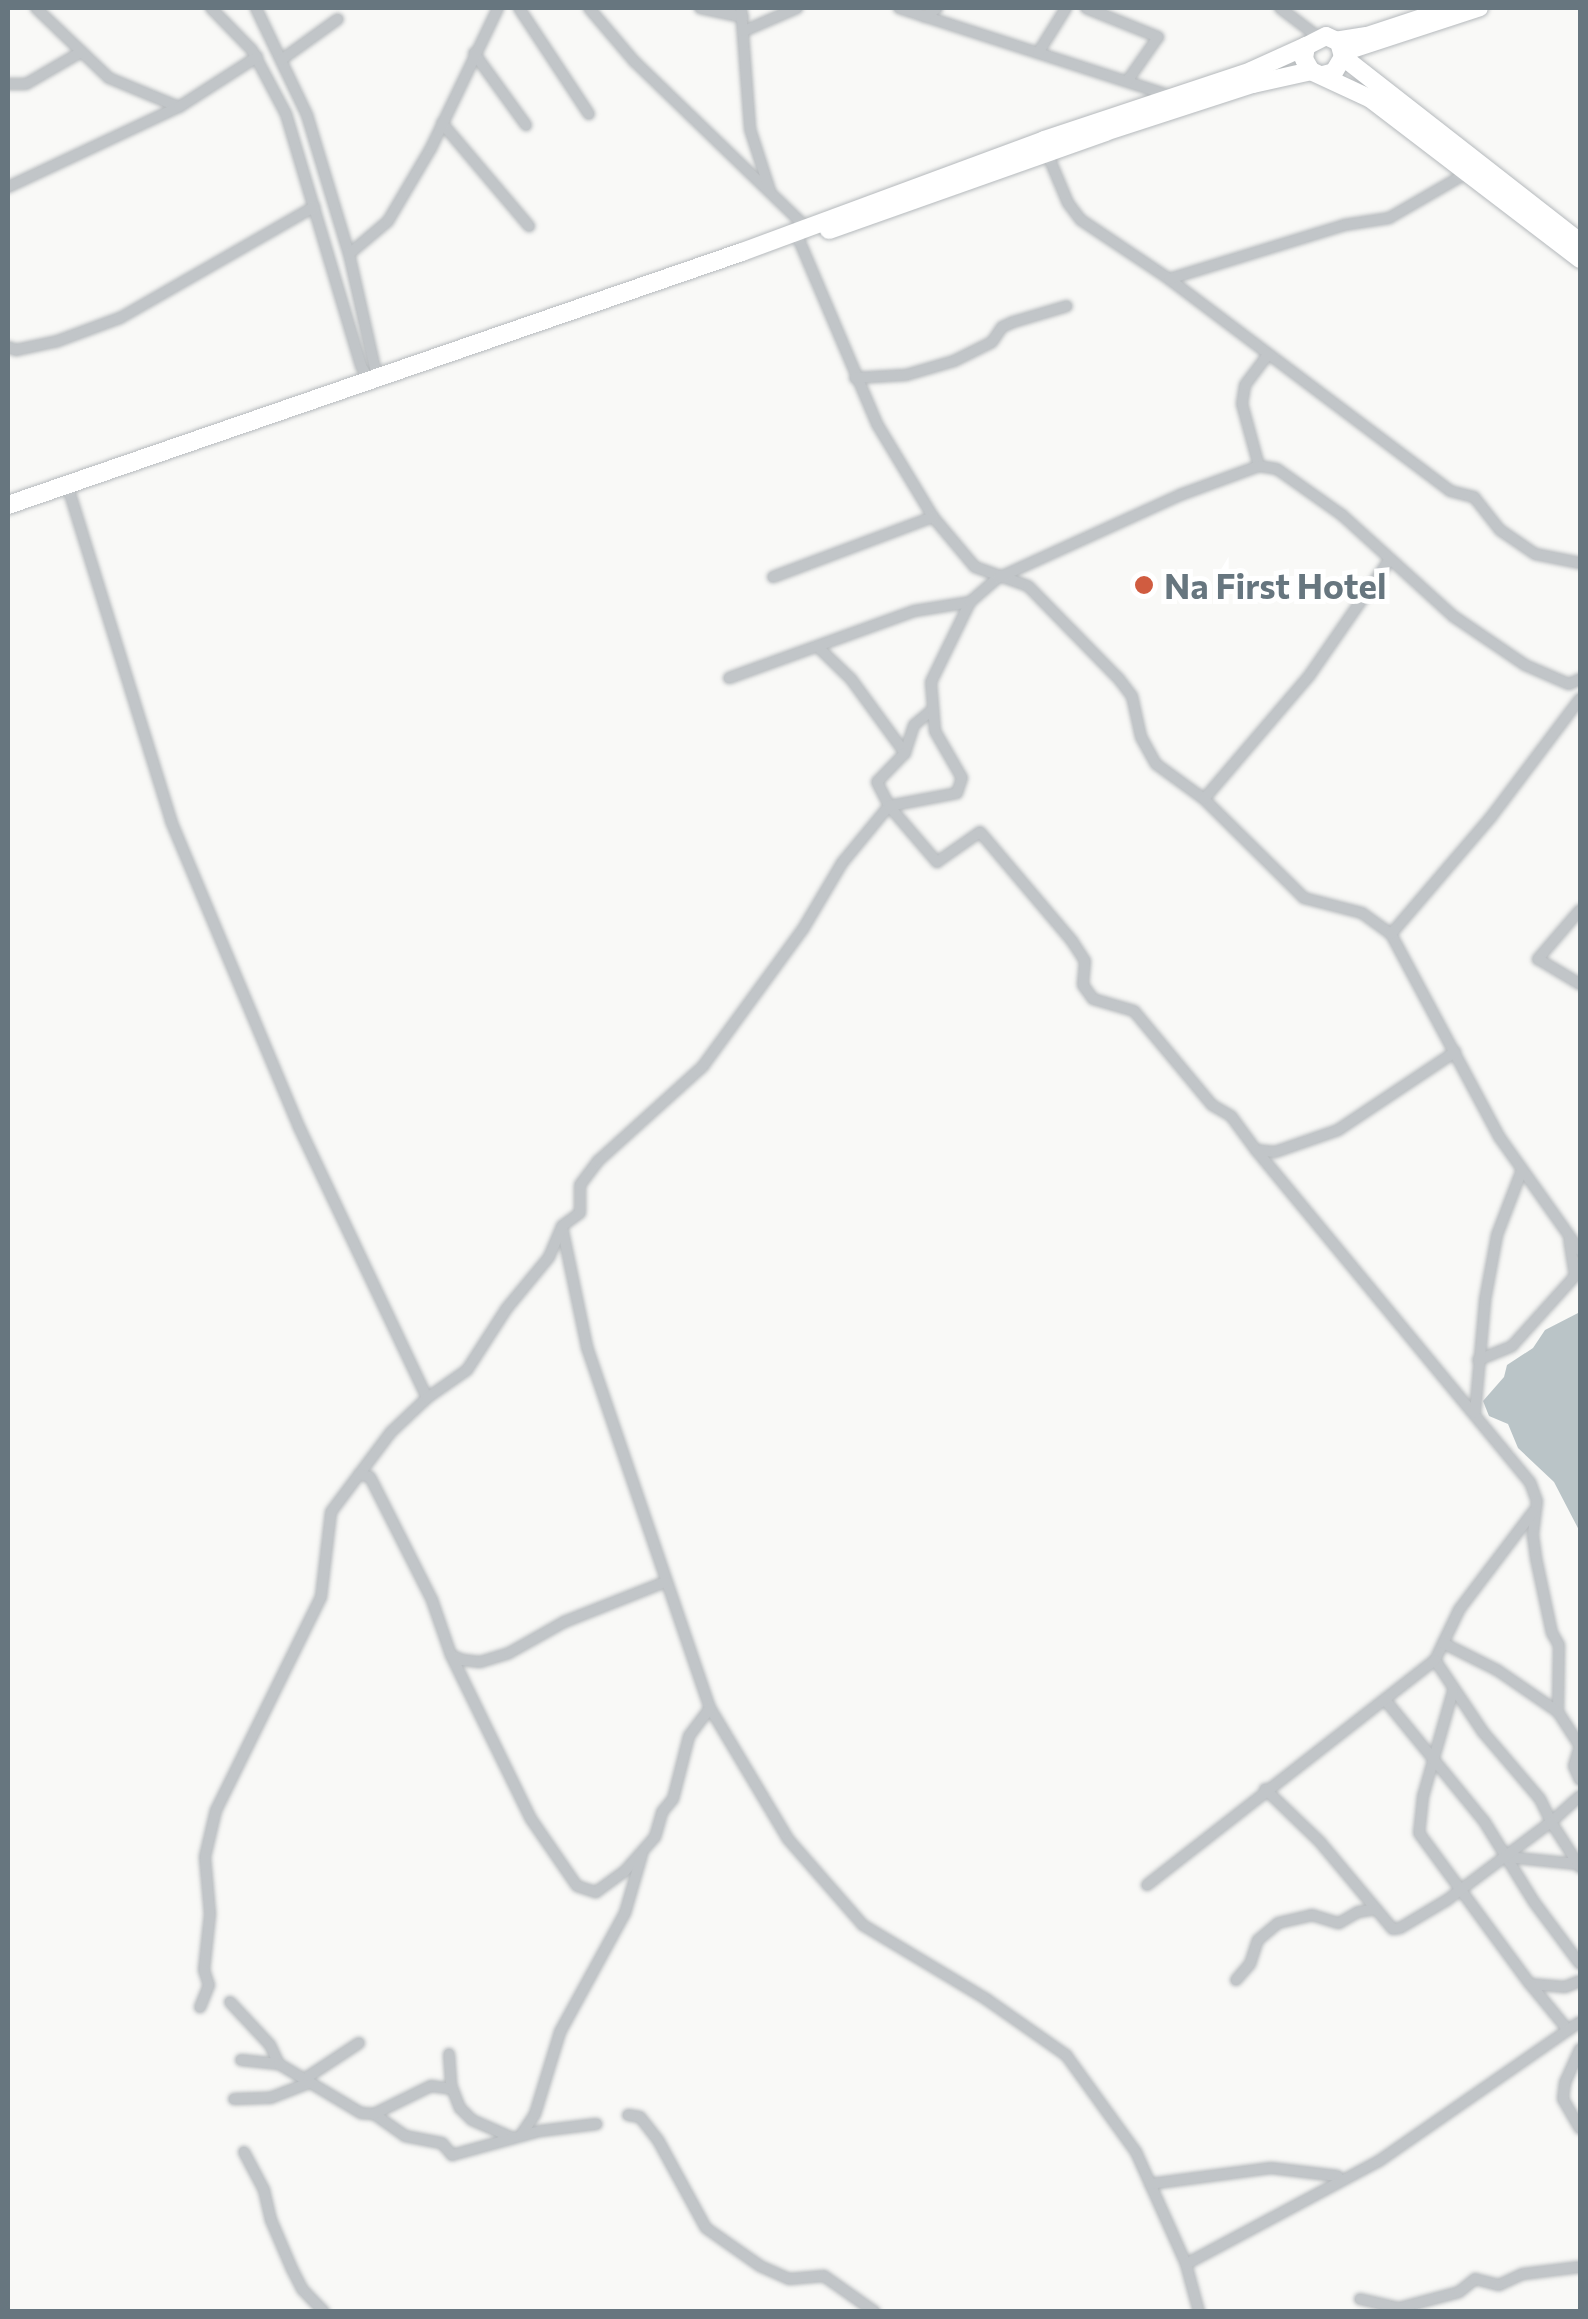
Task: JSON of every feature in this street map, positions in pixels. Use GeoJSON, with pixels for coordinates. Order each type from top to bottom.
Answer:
{"type":"FeatureCollection","features":[{"type":"Feature","properties":{"kind":"highway"},"geometry":{"type":"LineString","coordinates":[[8,505],[742,252],[1253,84],[1334,72],[1329,46]]}},
{"type":"Feature","properties":{"kind":"highway"},"geometry":{"type":"LineString","coordinates":[[1329,46],[1304,59],[1317,73],[1361,92],[1580,259]]}},
{"type":"Feature","properties":{"kind":"highway"},"geometry":{"type":"LineString","coordinates":[[802,234],[1172,97],[1329,46]]}},
{"type":"Feature","properties":{"kind":"highway"},"geometry":{"type":"LineString","coordinates":[[1329,46],[1580,242]]}},
{"type":"Feature","properties":{"kind":"main road"},"geometry":{"type":"LineString","coordinates":[[1329,46],[1445,8]]}},
{"type":"Feature","properties":{"kind":"main road"},"geometry":{"type":"LineString","coordinates":[[1329,46],[1480,8]]}},
{"type":"Feature","properties":{"kind":"street"},"geometry":{"type":"LineString","coordinates":[[36,8],[109,78],[179,107]]}},
{"type":"Feature","properties":{"kind":"street"},"geometry":{"type":"LineString","coordinates":[[211,8],[257,57],[286,114],[360,366],[373,379]]}},
{"type":"Feature","properties":{"kind":"street"},"geometry":{"type":"LineString","coordinates":[[256,8],[307,115],[350,254],[373,379]]}},
{"type":"Feature","properties":{"kind":"street"},"geometry":{"type":"LineString","coordinates":[[350,254],[388,222],[498,8]]}},
{"type":"Feature","properties":{"kind":"street"},"geometry":{"type":"LineString","coordinates":[[520,8],[589,114]]}},
{"type":"Feature","properties":{"kind":"street"},"geometry":{"type":"LineString","coordinates":[[589,8],[634,60],[770,192],[802,234],[855,378],[933,517],[975,567],[1028,586],[1132,696],[1141,737],[1156,764],[1204,799],[1304,898],[1362,913],[1391,934],[1522,1170],[1580,1251]]}},
{"type":"Feature","properties":{"kind":"street"},"geometry":{"type":"LineString","coordinates":[[700,8],[742,12],[750,129],[770,192]]}},
{"type":"Feature","properties":{"kind":"street"},"geometry":{"type":"LineString","coordinates":[[744,31],[796,8]]}},
{"type":"Feature","properties":{"kind":"street"},"geometry":{"type":"LineString","coordinates":[[899,8],[1172,97]]}},
{"type":"Feature","properties":{"kind":"street"},"geometry":{"type":"LineString","coordinates":[[925,17],[937,8]]}},
{"type":"Feature","properties":{"kind":"street"},"geometry":{"type":"LineString","coordinates":[[1038,52],[1066,8]]}},
{"type":"Feature","properties":{"kind":"street"},"geometry":{"type":"LineString","coordinates":[[1086,8],[1158,37],[1128,80]]}},
{"type":"Feature","properties":{"kind":"street"},"geometry":{"type":"LineString","coordinates":[[1280,8],[1329,46]]}},
{"type":"Feature","properties":{"kind":"street"},"geometry":{"type":"LineString","coordinates":[[281,60],[338,20]]}},
{"type":"Feature","properties":{"kind":"street"},"geometry":{"type":"LineString","coordinates":[[8,84],[26,84],[81,52]]}},
{"type":"Feature","properties":{"kind":"street"},"geometry":{"type":"LineString","coordinates":[[474,53],[526,125]]}},
{"type":"Feature","properties":{"kind":"street"},"geometry":{"type":"LineString","coordinates":[[8,187],[179,107],[257,57]]}},
{"type":"Feature","properties":{"kind":"street"},"geometry":{"type":"LineString","coordinates":[[442,123],[529,226]]}},
{"type":"Feature","properties":{"kind":"street"},"geometry":{"type":"LineString","coordinates":[[1047,153],[1068,203],[1081,220],[1169,279],[1450,491],[1474,497],[1500,530],[1542,557],[1580,562]]}},
{"type":"Feature","properties":{"kind":"street"},"geometry":{"type":"LineString","coordinates":[[1169,279],[1344,225],[1389,218],[1467,173]]}},
{"type":"Feature","properties":{"kind":"street"},"geometry":{"type":"LineString","coordinates":[[8,346],[16,350],[54,342],[120,318],[314,207]]}},
{"type":"Feature","properties":{"kind":"street"},"geometry":{"type":"LineString","coordinates":[[855,378],[906,375],[954,361],[992,342],[1002,327],[1068,306]]}},
{"type":"Feature","properties":{"kind":"street"},"geometry":{"type":"LineString","coordinates":[[1259,466],[1242,404],[1245,385],[1268,355]]}},
{"type":"Feature","properties":{"kind":"street"},"geometry":{"type":"LineString","coordinates":[[200,2007],[209,1984],[204,1970],[210,1914],[205,1856],[216,1810],[320,1597],[331,1512],[391,1432],[427,1398],[467,1370],[507,1308],[549,1257],[562,1226],[580,1213],[580,1185],[598,1161],[703,1066],[803,928],[842,863],[890,806],[958,793],[962,778],[935,731],[931,682],[970,602],[998,578],[1180,495],[1259,466],[1277,469],[1342,515],[1454,616],[1525,665],[1569,684],[1580,680]]}},
{"type":"Feature","properties":{"kind":"street"},"geometry":{"type":"LineString","coordinates":[[68,484],[171,821],[299,1128],[427,1398]]}},
{"type":"Feature","properties":{"kind":"street"},"geometry":{"type":"LineString","coordinates":[[772,577],[933,517]]}},
{"type":"Feature","properties":{"kind":"street"},"geometry":{"type":"LineString","coordinates":[[1204,799],[1309,676],[1390,559]]}},
{"type":"Feature","properties":{"kind":"street"},"geometry":{"type":"LineString","coordinates":[[728,678],[819,648],[914,610],[970,602]]}},
{"type":"Feature","properties":{"kind":"street"},"geometry":{"type":"LineString","coordinates":[[819,648],[852,679],[905,753]]}},
{"type":"Feature","properties":{"kind":"street"},"geometry":{"type":"LineString","coordinates":[[1391,934],[1576,714],[1580,700]]}},
{"type":"Feature","properties":{"kind":"street"},"geometry":{"type":"LineString","coordinates":[[932,710],[914,724],[905,753],[877,782],[890,806],[937,862],[980,832],[1072,941],[1084,961],[1082,986],[1093,999],[1134,1011],[1212,1105],[1231,1116],[1530,1482],[1536,1501],[1536,1558],[1552,1633],[1559,1644],[1558,1712]]}},
{"type":"Feature","properties":{"kind":"street"},"geometry":{"type":"LineString","coordinates":[[1580,910],[1538,959],[1580,984]]}},
{"type":"Feature","properties":{"kind":"street"},"geometry":{"type":"LineString","coordinates":[[1256,1150],[1274,1152],[1338,1130],[1454,1052]]}},
{"type":"Feature","properties":{"kind":"street"},"geometry":{"type":"LineString","coordinates":[[1475,1413],[1478,1360],[1498,1235],[1522,1170]]}},
{"type":"Feature","properties":{"kind":"street"},"geometry":{"type":"LineString","coordinates":[[562,1226],[587,1347],[710,1708],[788,1839],[863,1925],[986,1998],[1066,2056],[1136,2152],[1186,2264],[1199,2312]]}},
{"type":"Feature","properties":{"kind":"street"},"geometry":{"type":"LineString","coordinates":[[1478,1360],[1512,1346],[1575,1276],[1569,1239]]}},
{"type":"Feature","properties":{"kind":"street"},"geometry":{"type":"LineString","coordinates":[[359,1474],[370,1476],[384,1502],[524,1806],[577,1886],[596,1892],[655,1837],[662,1812],[673,1799],[689,1736],[710,1708]]}},
{"type":"Feature","properties":{"kind":"street"},"geometry":{"type":"LineString","coordinates":[[1147,1885],[1435,1660],[1460,1610],[1534,1511]]}},
{"type":"Feature","properties":{"kind":"street"},"geometry":{"type":"LineString","coordinates":[[452,1655],[480,1662],[508,1653],[564,1622],[665,1582]]}},
{"type":"Feature","properties":{"kind":"street"},"geometry":{"type":"LineString","coordinates":[[1443,1642],[1497,1670],[1558,1712],[1580,1746],[1574,1766],[1580,1780]]}},
{"type":"Feature","properties":{"kind":"street"},"geometry":{"type":"LineString","coordinates":[[1435,1660],[1454,1691],[1540,1799],[1579,1865]]}},
{"type":"Feature","properties":{"kind":"street"},"geometry":{"type":"LineString","coordinates":[[1454,1691],[1423,1796],[1419,1833],[1568,2030]]}},
{"type":"Feature","properties":{"kind":"street"},"geometry":{"type":"LineString","coordinates":[[1386,1701],[1506,1857],[1580,1964]]}},
{"type":"Feature","properties":{"kind":"street"},"geometry":{"type":"LineString","coordinates":[[1266,1789],[1320,1842],[1393,1929],[1447,1900],[1580,1796]]}},
{"type":"Feature","properties":{"kind":"street"},"geometry":{"type":"LineString","coordinates":[[517,2136],[535,2114],[560,2032],[624,1913],[642,1852]]}},
{"type":"Feature","properties":{"kind":"street"},"geometry":{"type":"LineString","coordinates":[[1506,1857],[1579,1865]]}},
{"type":"Feature","properties":{"kind":"street"},"geometry":{"type":"LineString","coordinates":[[1236,1980],[1250,1964],[1258,1940],[1278,1923],[1312,1915],[1339,1923],[1358,1912],[1376,1909]]}},
{"type":"Feature","properties":{"kind":"street"},"geometry":{"type":"LineString","coordinates":[[1530,1984],[1565,1987],[1580,1981]]}},
{"type":"Feature","properties":{"kind":"street"},"geometry":{"type":"LineString","coordinates":[[230,2002],[270,2045],[279,2064]]}},
{"type":"Feature","properties":{"kind":"street"},"geometry":{"type":"LineString","coordinates":[[1186,2264],[1378,2161],[1580,2022]]}},
{"type":"Feature","properties":{"kind":"street"},"geometry":{"type":"LineString","coordinates":[[309,2083],[309,2076],[359,2043]]}},
{"type":"Feature","properties":{"kind":"street"},"geometry":{"type":"LineString","coordinates":[[1580,2049],[1564,2082],[1563,2099],[1580,2129]]}},
{"type":"Feature","properties":{"kind":"street"},"geometry":{"type":"LineString","coordinates":[[450,2054],[452,2090],[460,2108],[472,2120],[517,2136]]}},
{"type":"Feature","properties":{"kind":"street"},"geometry":{"type":"LineString","coordinates":[[241,2060],[279,2064],[361,2113],[374,2114],[432,2086],[452,2090]]}},
{"type":"Feature","properties":{"kind":"street"},"geometry":{"type":"LineString","coordinates":[[234,2099],[270,2098],[309,2083]]}},
{"type":"Feature","properties":{"kind":"street"},"geometry":{"type":"LineString","coordinates":[[374,2114],[405,2136],[442,2142],[452,2155],[517,2136],[596,2124]]}},
{"type":"Feature","properties":{"kind":"street"},"geometry":{"type":"LineString","coordinates":[[628,2115],[640,2117],[658,2140],[706,2228],[760,2266],[788,2279],[820,2275],[875,2312]]}},
{"type":"Feature","properties":{"kind":"street"},"geometry":{"type":"LineString","coordinates":[[244,2152],[264,2190],[271,2220],[292,2269],[302,2288],[324,2312]]}},
{"type":"Feature","properties":{"kind":"street"},"geometry":{"type":"LineString","coordinates":[[1150,2184],[1271,2168],[1344,2176]]}},
{"type":"Feature","properties":{"kind":"street"},"geometry":{"type":"LineString","coordinates":[[1360,2299],[1399,2308],[1459,2292],[1475,2279],[1499,2285],[1523,2274],[1567,2265],[1580,2267]]}},
{"type":"Feature","properties":{"kind":"shaded area"},"geometry":{"type":"Polygon","coordinates":[[[1580,1312],[1580,1532],[1554,1482],[1518,1448],[1508,1424],[1489,1416],[1483,1401],[1504,1377],[1507,1365],[1533,1348],[1545,1330],[1580,1312]]]}},
{"type":"Feature","properties":{"kind":"place","name":"Na First Hotel"},"geometry":{"type":"Point","coordinates":[1144,585]}}]}
